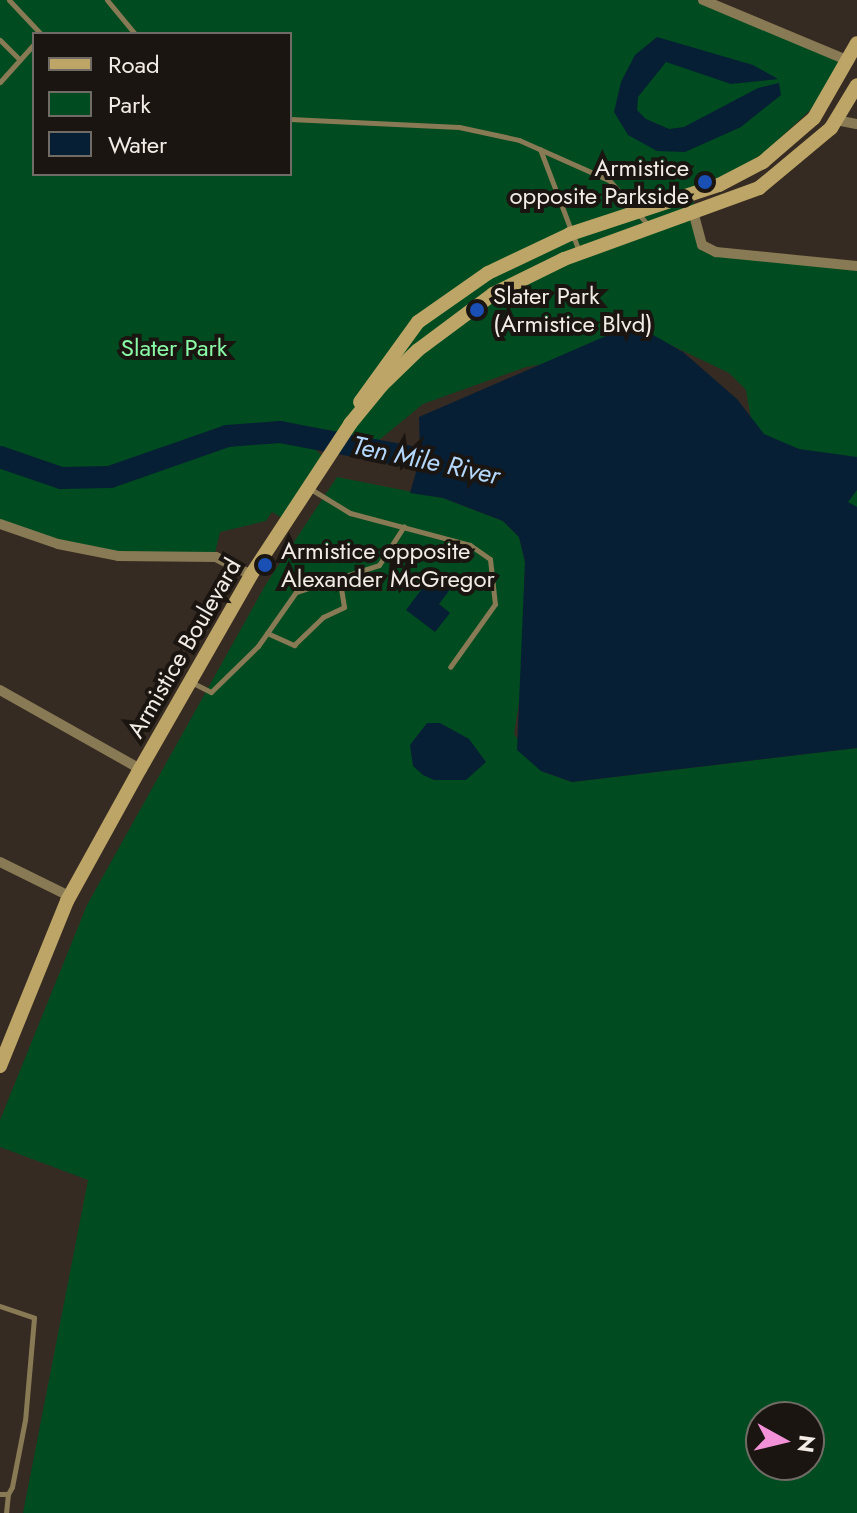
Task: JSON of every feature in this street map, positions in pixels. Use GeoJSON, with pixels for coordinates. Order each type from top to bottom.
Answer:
{"type":"FeatureCollection","features":[{"type":"Feature","properties":{"kind":"main road","name":"Armistice Boulevard"},"geometry":{"type":"LineString","coordinates":[[0,1066],[6,1033],[68,898],[140,769],[251,575],[350,424],[375,375],[418,322],[498,267],[570,234],[719,185],[763,162],[814,118],[857,43]]}},
{"type":"Feature","properties":{"kind":"main road","name":"Armistice Boulevard"},"geometry":{"type":"LineString","coordinates":[[350,424],[397,369],[465,312],[580,254],[694,215],[759,188],[836,120],[857,85]]}},
{"type":"Feature","properties":{"kind":"street"},"geometry":{"type":"LineString","coordinates":[[703,0],[849,61]]}},
{"type":"Feature","properties":{"kind":"street"},"geometry":{"type":"LineString","coordinates":[[836,120],[857,124]]}},
{"type":"Feature","properties":{"kind":"street"},"geometry":{"type":"LineString","coordinates":[[694,215],[702,245],[716,252],[857,266]]}},
{"type":"Feature","properties":{"kind":"street"},"geometry":{"type":"LineString","coordinates":[[0,524],[58,544],[118,556],[216,557],[251,575]]}},
{"type":"Feature","properties":{"kind":"street"},"geometry":{"type":"LineString","coordinates":[[0,690],[140,769]]}},
{"type":"Feature","properties":{"kind":"street"},"geometry":{"type":"LineString","coordinates":[[0,862],[68,898]]}},
{"type":"Feature","properties":{"kind":"lane"},"geometry":{"type":"LineString","coordinates":[[9,0],[39,32]]}},
{"type":"Feature","properties":{"kind":"lane"},"geometry":{"type":"LineString","coordinates":[[107,0],[133,32]]}},
{"type":"Feature","properties":{"kind":"lane"},"geometry":{"type":"LineString","coordinates":[[0,40],[20,60]]}},
{"type":"Feature","properties":{"kind":"lane"},"geometry":{"type":"LineString","coordinates":[[0,82],[32,46]]}},
{"type":"Feature","properties":{"kind":"lane"},"geometry":{"type":"LineString","coordinates":[[292,119],[471,128],[540,148],[609,180],[639,211],[651,229]]}},
{"type":"Feature","properties":{"kind":"lane"},"geometry":{"type":"LineString","coordinates":[[540,148],[580,254]]}},
{"type":"Feature","properties":{"kind":"lane"},"geometry":{"type":"LineString","coordinates":[[308,487],[350,513],[483,551],[495,570],[492,611],[450,667]]}},
{"type":"Feature","properties":{"kind":"lane"},"geometry":{"type":"LineString","coordinates":[[190,682],[211,692],[267,633],[296,592],[379,565],[404,526]]}},
{"type":"Feature","properties":{"kind":"lane"},"geometry":{"type":"LineString","coordinates":[[267,633],[294,645],[323,617],[344,607],[339,576]]}},
{"type":"Feature","properties":{"kind":"lane"},"geometry":{"type":"LineString","coordinates":[[0,1306],[34,1318],[25,1420],[6,1513]]}},
{"type":"Feature","properties":{"kind":"lane"},"geometry":{"type":"LineString","coordinates":[[0,1494],[8,1494]]}},
{"type":"Feature","properties":{"kind":"green space","name":"Slater Park"},"geometry":{"type":"Polygon","coordinates":[[[0,0],[696,0],[841,61],[824,97],[765,152],[729,175],[694,187],[693,217],[708,248],[857,266],[857,508],[755,443],[746,390],[729,373],[652,336],[612,333],[571,359],[526,367],[423,404],[373,445],[352,446],[328,429],[315,449],[325,459],[284,519],[272,512],[266,521],[220,532],[215,553],[99,553],[0,522],[0,0]]]}},
{"type":"Feature","properties":{"kind":"green space"},"geometry":{"type":"Polygon","coordinates":[[[337,477],[443,498],[503,521],[519,537],[525,562],[522,683],[514,734],[541,771],[572,782],[857,748],[857,1513],[23,1513],[88,1180],[0,1147],[0,1120],[87,905],[266,584],[337,477]]]}},
{"type":"Feature","properties":{"kind":"water"},"geometry":{"type":"Polygon","coordinates":[[[657,37],[753,65],[778,79],[731,84],[666,62],[638,97],[637,110],[646,119],[669,129],[684,127],[758,88],[779,83],[781,95],[741,127],[685,152],[657,151],[628,135],[614,112],[621,82],[635,55],[657,37]]]}},
{"type":"Feature","properties":{"kind":"water"},"geometry":{"type":"Polygon","coordinates":[[[615,332],[648,332],[683,352],[737,399],[764,434],[799,449],[857,457],[857,490],[848,502],[857,507],[857,748],[572,782],[541,771],[517,750],[525,562],[519,537],[503,521],[443,498],[410,493],[420,458],[419,417],[615,332]]]}},
{"type":"Feature","properties":{"kind":"water"},"geometry":{"type":"Polygon","coordinates":[[[434,573],[452,587],[439,604],[450,613],[435,632],[406,610],[434,573]]]}},
{"type":"Feature","properties":{"kind":"water"},"geometry":{"type":"Polygon","coordinates":[[[427,723],[440,723],[469,739],[486,762],[466,780],[434,780],[423,775],[413,766],[410,745],[427,723]]]}},
{"type":"Feature","properties":{"kind":"waterway","name":"Ten Mile River"},"geometry":{"type":"LineString","coordinates":[[0,457],[61,478],[110,477],[227,436],[280,432],[448,464]]}},
{"type":"Feature","properties":{"kind":"place","name":"Armistice opposite Parkside"},"geometry":{"type":"Point","coordinates":[705,182]}},
{"type":"Feature","properties":{"kind":"place","name":"Slater Park (Armistice Blvd)"},"geometry":{"type":"Point","coordinates":[477,310]}},
{"type":"Feature","properties":{"kind":"place","name":"Armistice opposite Alexander McGregor"},"geometry":{"type":"Point","coordinates":[265,565]}}]}
